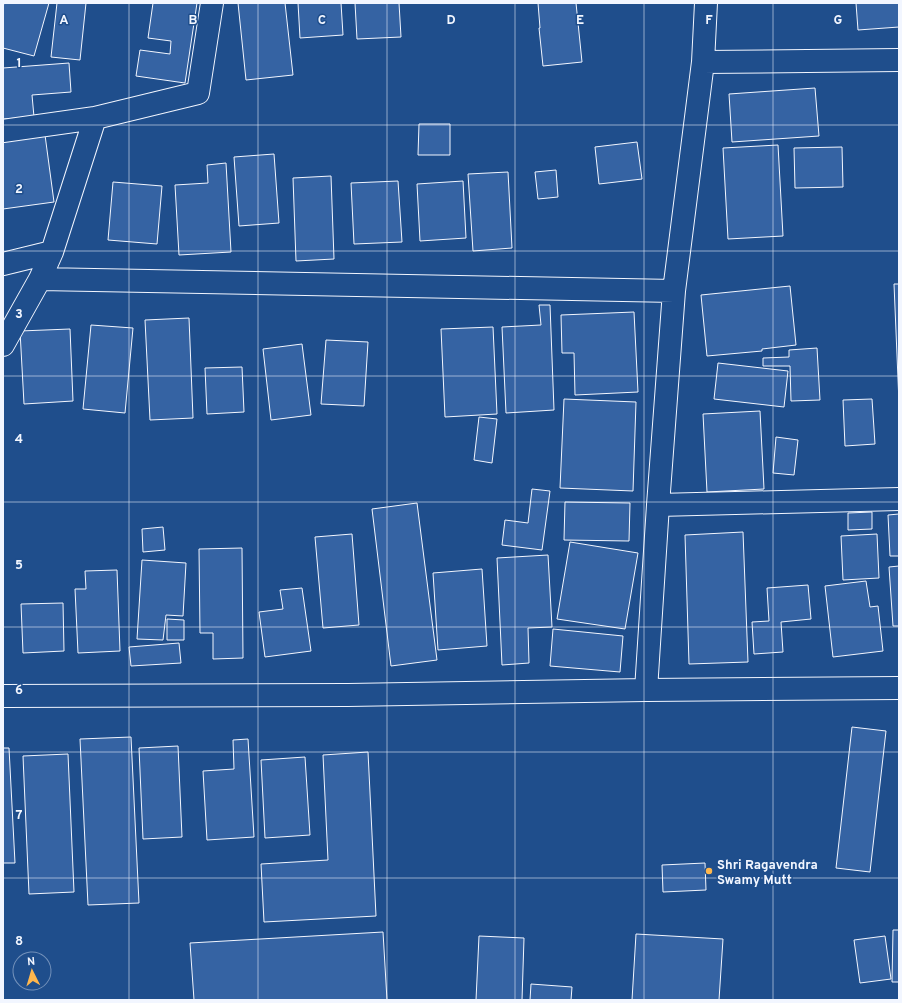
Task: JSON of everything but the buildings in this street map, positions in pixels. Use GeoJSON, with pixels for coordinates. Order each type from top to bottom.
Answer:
{"type":"FeatureCollection","features":[{"type":"Feature","properties":{"kind":"street"},"geometry":{"type":"LineString","coordinates":[[3,131],[95,118],[198,93],[212,3]]}},
{"type":"Feature","properties":{"kind":"street"},"geometry":{"type":"LineString","coordinates":[[646,690],[674,291],[703,62],[706,3]]}},
{"type":"Feature","properties":{"kind":"street"},"geometry":{"type":"LineString","coordinates":[[703,62],[899,60]]}},
{"type":"Feature","properties":{"kind":"street"},"geometry":{"type":"LineString","coordinates":[[3,344],[40,279],[52,252],[95,118]]}},
{"type":"Feature","properties":{"kind":"street"},"geometry":{"type":"LineString","coordinates":[[3,264],[52,252]]}},
{"type":"Feature","properties":{"kind":"street"},"geometry":{"type":"LineString","coordinates":[[40,279],[674,291]]}},
{"type":"Feature","properties":{"kind":"street"},"geometry":{"type":"LineString","coordinates":[[658,505],[899,498]]}},
{"type":"Feature","properties":{"kind":"street"},"geometry":{"type":"LineString","coordinates":[[3,696],[348,695],[646,690],[899,688]]}},
{"type":"Feature","properties":{"kind":"place","name":"Shri Ragavendra Swamy Mutt"},"geometry":{"type":"Point","coordinates":[709,871]}}]}
